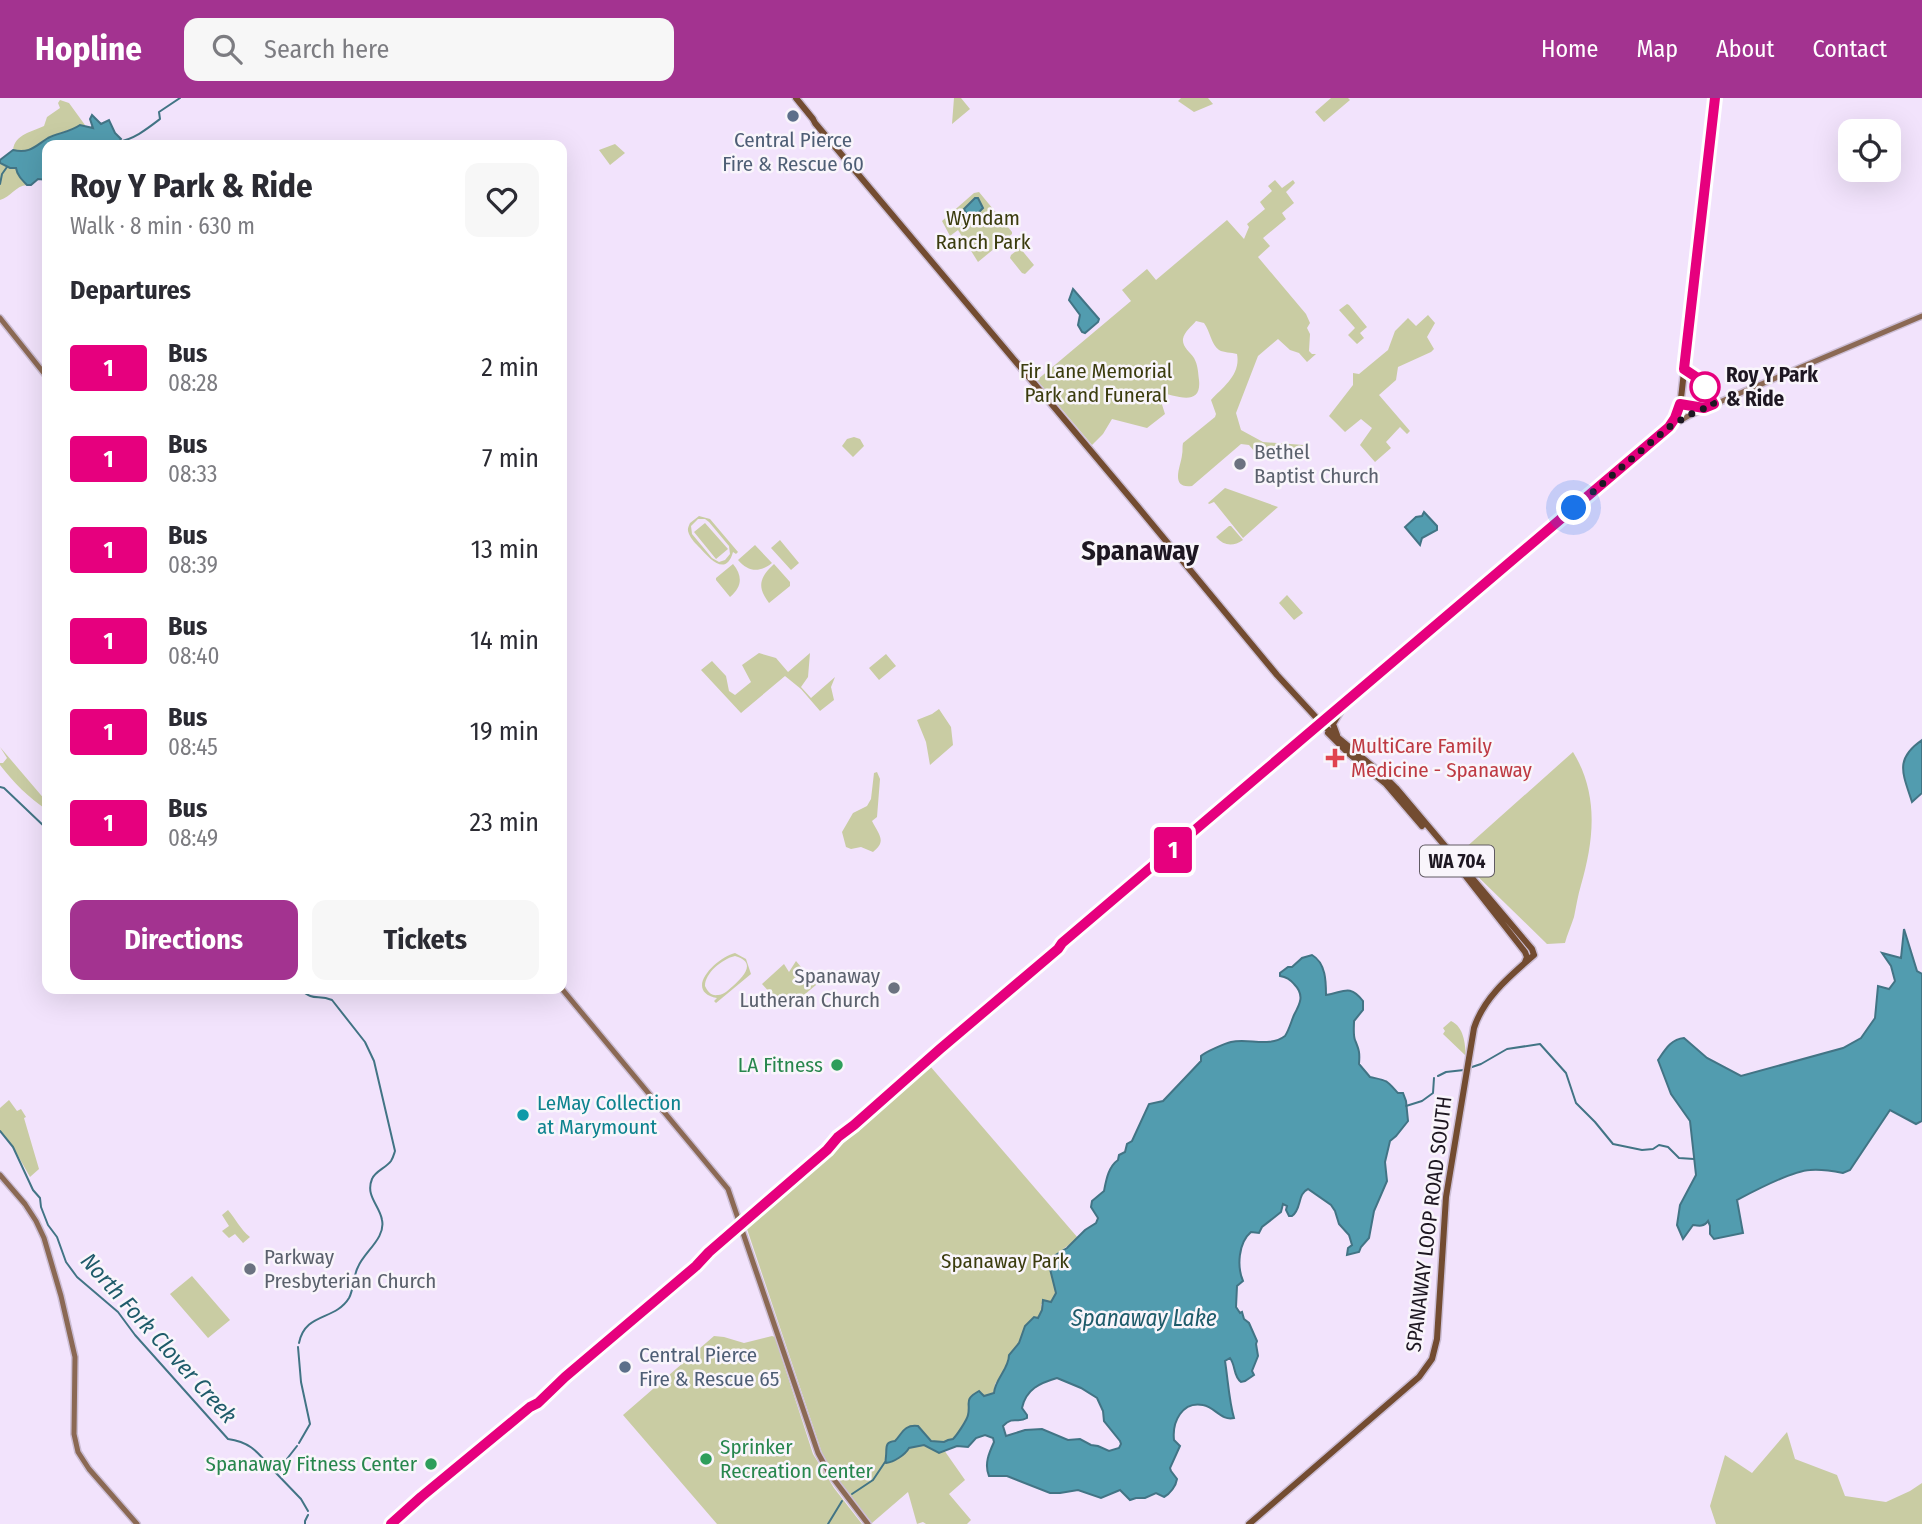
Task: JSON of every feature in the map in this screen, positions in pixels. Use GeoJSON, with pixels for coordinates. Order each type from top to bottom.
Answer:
{"type":"FeatureCollection","features":[{"type":"Feature","properties":{"kind":"main road"},"geometry":{"type":"LineString","coordinates":[[796,98],[1034,379],[1280,678],[1322,724]]}},
{"type":"Feature","properties":{"kind":"main road"},"geometry":{"type":"LineString","coordinates":[[1669,427],[1680,404],[1715,98]]}},
{"type":"Feature","properties":{"kind":"main road"},"geometry":{"type":"LineString","coordinates":[[813,119],[854,169],[883,198],[1019,367],[1168,537],[1231,614],[1233,620]]}},
{"type":"Feature","properties":{"kind":"main road"},"geometry":{"type":"LineString","coordinates":[[962,298],[980,315]]}},
{"type":"Feature","properties":{"kind":"main road"},"geometry":{"type":"LineString","coordinates":[[391,1524],[538,1403],[830,1149],[940,1049],[1669,427],[1698,409],[1922,316]]}},
{"type":"Feature","properties":{"kind":"main road"},"geometry":{"type":"LineString","coordinates":[[0,318],[42,371]]}},
{"type":"Feature","properties":{"kind":"main road"},"geometry":{"type":"LineString","coordinates":[[1019,367],[1034,379]]}},
{"type":"Feature","properties":{"kind":"main road"},"geometry":{"type":"LineString","coordinates":[[1680,404],[1698,409]]}},
{"type":"Feature","properties":{"kind":"main road"},"geometry":{"type":"LineString","coordinates":[[1153,524],[1168,537]]}},
{"type":"Feature","properties":{"kind":"main road"},"geometry":{"type":"LineString","coordinates":[[1183,560],[1201,577]]}},
{"type":"Feature","properties":{"kind":"main road"},"geometry":{"type":"LineString","coordinates":[[1322,724],[1340,712],[1384,673],[1384,670]]}},
{"type":"Feature","properties":{"kind":"main road"},"geometry":{"type":"LineString","coordinates":[[1337,737],[1333,724],[1340,712]]}},
{"type":"Feature","properties":{"kind":"main road","name":"WA 704"},"geometry":{"type":"LineString","coordinates":[[1322,724],[1396,788],[1532,949],[1534,955]]}},
{"type":"Feature","properties":{"kind":"main road","name":"WA 704"},"geometry":{"type":"LineString","coordinates":[[1322,724],[1337,743],[1386,784],[1534,955]]}},
{"type":"Feature","properties":{"kind":"main road","name":"WA 704"},"geometry":{"type":"LineString","coordinates":[[1460,869],[1525,952],[1525,963]]}},
{"type":"Feature","properties":{"kind":"main road","name":"SPANAWAY LOOP ROAD SOUTH"},"geometry":{"type":"LineString","coordinates":[[1249,1524],[1419,1377],[1432,1359],[1437,1339],[1446,1196],[1474,1028],[1488,999],[1534,955]]}},
{"type":"Feature","properties":{"kind":"main road"},"geometry":{"type":"LineString","coordinates":[[566,994],[730,1193],[818,1453],[829,1473],[868,1524]]}},
{"type":"Feature","properties":{"kind":"main road"},"geometry":{"type":"LineString","coordinates":[[0,1175],[34,1217],[44,1238],[55,1277],[75,1357],[75,1443],[82,1460],[136,1524]]}},
{"type":"Feature","properties":{"kind":"green space"},"geometry":{"type":"Polygon","coordinates":[[[954,98],[961,98],[970,109],[952,124],[954,98]]]}},
{"type":"Feature","properties":{"kind":"green space"},"geometry":{"type":"Polygon","coordinates":[[[1181,98],[1208,98],[1213,104],[1194,112],[1178,101],[1181,98]]]}},
{"type":"Feature","properties":{"kind":"green space"},"geometry":{"type":"Polygon","coordinates":[[[1331,98],[1350,100],[1324,122],[1315,112],[1331,98]]]}},
{"type":"Feature","properties":{"kind":"green space"},"geometry":{"type":"Polygon","coordinates":[[[60,100],[69,103],[85,125],[42,140],[28,150],[13,150],[17,140],[44,126],[47,117],[60,108],[60,100]]]}},
{"type":"Feature","properties":{"kind":"green space"},"geometry":{"type":"Polygon","coordinates":[[[615,144],[625,153],[610,165],[599,150],[615,144]]]}},
{"type":"Feature","properties":{"kind":"green space"},"geometry":{"type":"Polygon","coordinates":[[[0,163],[16,168],[27,185],[19,187],[0,200],[0,163]]]}},
{"type":"Feature","properties":{"kind":"green space","name":"Fir Lane Memorial Park and Funeral"},"geometry":{"type":"Polygon","coordinates":[[[1275,180],[1282,188],[1293,180],[1295,183],[1286,192],[1294,203],[1282,213],[1286,219],[1263,238],[1270,246],[1258,257],[1306,314],[1310,323],[1307,328],[1310,334],[1309,351],[1316,354],[1307,362],[1278,339],[1258,356],[1236,413],[1241,430],[1263,442],[1304,445],[1299,448],[1280,448],[1260,458],[1249,445],[1241,444],[1192,486],[1181,484],[1178,476],[1183,443],[1215,417],[1211,400],[1230,380],[1238,361],[1237,354],[1219,350],[1204,323],[1196,321],[1186,332],[1183,342],[1197,366],[1199,389],[1196,394],[1186,398],[1158,392],[1165,414],[1147,428],[1112,419],[1092,445],[1037,380],[1131,301],[1122,290],[1147,269],[1156,280],[1227,220],[1244,239],[1249,227],[1247,224],[1265,209],[1260,202],[1272,191],[1268,186],[1275,180]]]}},
{"type":"Feature","properties":{"kind":"green space","name":"Wyndam Ranch Park"},"geometry":{"type":"Polygon","coordinates":[[[979,192],[1012,234],[978,262],[958,230],[950,236],[942,221],[974,193],[979,192]]]}},
{"type":"Feature","properties":{"kind":"green space"},"geometry":{"type":"Polygon","coordinates":[[[1020,248],[1034,265],[1025,274],[1010,258],[1020,248]]]}},
{"type":"Feature","properties":{"kind":"green space"},"geometry":{"type":"Polygon","coordinates":[[[1347,304],[1367,327],[1360,333],[1364,338],[1357,344],[1348,335],[1355,328],[1339,310],[1347,304]]]}},
{"type":"Feature","properties":{"kind":"green space"},"geometry":{"type":"Polygon","coordinates":[[[1428,315],[1435,323],[1427,337],[1434,349],[1398,367],[1396,380],[1379,395],[1410,431],[1407,434],[1400,427],[1386,442],[1391,448],[1375,462],[1360,445],[1372,428],[1361,419],[1345,432],[1329,416],[1353,385],[1353,373],[1359,374],[1388,350],[1395,331],[1408,318],[1416,326],[1428,315]]]}},
{"type":"Feature","properties":{"kind":"green space"},"geometry":{"type":"Polygon","coordinates":[[[847,439],[860,439],[864,446],[853,457],[842,446],[847,439]]]}},
{"type":"Feature","properties":{"kind":"green space"},"geometry":{"type":"Polygon","coordinates":[[[1225,488],[1278,507],[1243,538],[1214,502],[1208,503],[1225,488]]]}},
{"type":"Feature","properties":{"kind":"green space"},"geometry":{"type":"Polygon","coordinates":[[[699,516],[710,519],[738,552],[733,552],[726,563],[718,564],[691,538],[688,530],[690,523],[699,516]],[[698,519],[691,526],[692,534],[712,558],[719,562],[725,560],[730,554],[729,546],[705,519],[698,519]]]}},
{"type":"Feature","properties":{"kind":"green space"},"geometry":{"type":"Polygon","coordinates":[[[705,523],[728,549],[716,559],[694,532],[705,523]]]}},
{"type":"Feature","properties":{"kind":"green space"},"geometry":{"type":"Polygon","coordinates":[[[1229,526],[1243,540],[1229,544],[1216,537],[1229,526]]]}},
{"type":"Feature","properties":{"kind":"green space"},"geometry":{"type":"Polygon","coordinates":[[[780,540],[799,563],[791,570],[771,548],[780,540]]]}},
{"type":"Feature","properties":{"kind":"green space"},"geometry":{"type":"Polygon","coordinates":[[[755,545],[772,563],[759,570],[750,569],[738,560],[755,545]]]}},
{"type":"Feature","properties":{"kind":"green space"},"geometry":{"type":"Polygon","coordinates":[[[733,564],[740,581],[730,597],[716,578],[733,564]]]}},
{"type":"Feature","properties":{"kind":"green space"},"geometry":{"type":"Polygon","coordinates":[[[774,564],[790,582],[790,586],[769,603],[761,583],[774,564]]]}},
{"type":"Feature","properties":{"kind":"green space"},"geometry":{"type":"Polygon","coordinates":[[[1287,595],[1303,613],[1294,620],[1279,603],[1287,595]]]}},
{"type":"Feature","properties":{"kind":"green space"},"geometry":{"type":"Polygon","coordinates":[[[759,653],[776,658],[788,672],[810,653],[808,677],[801,687],[811,698],[835,677],[831,687],[834,700],[820,711],[801,689],[785,676],[741,713],[701,670],[712,661],[726,676],[729,691],[735,695],[751,682],[742,665],[759,653]]]}},
{"type":"Feature","properties":{"kind":"green space"},"geometry":{"type":"Polygon","coordinates":[[[886,654],[896,666],[879,680],[869,668],[886,654]]]}},
{"type":"Feature","properties":{"kind":"green space"},"geometry":{"type":"Polygon","coordinates":[[[939,709],[951,727],[953,745],[930,765],[926,742],[917,720],[939,709]]]}},
{"type":"Feature","properties":{"kind":"green space"},"geometry":{"type":"Polygon","coordinates":[[[0,747],[42,796],[42,806],[0,765],[7,758],[0,747]]]}},
{"type":"Feature","properties":{"kind":"green space"},"geometry":{"type":"Polygon","coordinates":[[[1573,752],[1587,784],[1590,801],[1592,817],[1589,851],[1574,917],[1565,943],[1547,944],[1472,871],[1473,860],[1463,850],[1573,752]]]}},
{"type":"Feature","properties":{"kind":"green space"},"geometry":{"type":"Polygon","coordinates":[[[877,772],[880,779],[877,817],[872,821],[880,844],[873,852],[861,847],[851,849],[846,847],[842,832],[853,813],[867,806],[871,799],[874,773],[877,772]]]}},
{"type":"Feature","properties":{"kind":"green space"},"geometry":{"type":"Polygon","coordinates":[[[735,953],[746,959],[751,974],[716,1003],[714,1001],[717,998],[703,989],[703,982],[712,967],[735,953]],[[735,956],[730,958],[711,972],[705,986],[710,993],[722,994],[741,978],[747,965],[735,956]]]}},
{"type":"Feature","properties":{"kind":"green space"},"geometry":{"type":"Polygon","coordinates":[[[796,961],[816,985],[793,1004],[789,996],[785,1002],[780,997],[773,996],[762,984],[784,964],[789,972],[796,961]]]}},
{"type":"Feature","properties":{"kind":"green space"},"geometry":{"type":"Polygon","coordinates":[[[1451,1021],[1461,1031],[1466,1056],[1443,1034],[1443,1028],[1451,1021]]]}},
{"type":"Feature","properties":{"kind":"green space","name":"Spanaway Park"},"geometry":{"type":"Polygon","coordinates":[[[930,1066],[1078,1238],[1054,1256],[1050,1263],[1056,1292],[1051,1302],[1041,1304],[1042,1310],[1038,1319],[1034,1317],[1025,1326],[1019,1343],[1009,1355],[1008,1365],[995,1384],[994,1393],[984,1396],[981,1392],[956,1437],[944,1443],[944,1450],[965,1480],[949,1494],[971,1520],[967,1524],[917,1524],[908,1492],[872,1523],[824,1459],[747,1229],[930,1066]]]}},
{"type":"Feature","properties":{"kind":"green space"},"geometry":{"type":"Polygon","coordinates":[[[9,1100],[17,1111],[21,1109],[26,1117],[24,1118],[39,1169],[30,1177],[13,1147],[0,1131],[0,1108],[9,1100]]]}},
{"type":"Feature","properties":{"kind":"green space"},"geometry":{"type":"Polygon","coordinates":[[[228,1210],[250,1237],[243,1243],[235,1234],[229,1238],[222,1231],[229,1226],[222,1215],[228,1210]]]}},
{"type":"Feature","properties":{"kind":"green space"},"geometry":{"type":"Polygon","coordinates":[[[192,1276],[230,1320],[208,1338],[170,1294],[192,1276]]]}},
{"type":"Feature","properties":{"kind":"green space","name":"Sprinker Recreation Center"},"geometry":{"type":"Polygon","coordinates":[[[714,1336],[744,1343],[775,1337],[813,1454],[834,1488],[862,1524],[717,1524],[623,1415],[714,1336]]]}},
{"type":"Feature","properties":{"kind":"green space"},"geometry":{"type":"Polygon","coordinates":[[[1787,1432],[1795,1459],[1837,1475],[1845,1496],[1886,1502],[1922,1483],[1922,1524],[1716,1524],[1710,1506],[1725,1455],[1752,1473],[1787,1432]]]}},
{"type":"Feature","properties":{"kind":"water"},"geometry":{"type":"Polygon","coordinates":[[[92,115],[101,124],[109,120],[120,140],[45,140],[80,125],[93,128],[90,119],[92,115]]]}},
{"type":"Feature","properties":{"kind":"water"},"geometry":{"type":"Polygon","coordinates":[[[42,142],[42,179],[27,185],[16,168],[0,163],[0,160],[13,150],[28,150],[42,142]]]}},
{"type":"Feature","properties":{"kind":"water"},"geometry":{"type":"Polygon","coordinates":[[[978,198],[983,208],[971,222],[964,209],[978,198]]]}},
{"type":"Feature","properties":{"kind":"water"},"geometry":{"type":"Polygon","coordinates":[[[1073,289],[1099,319],[1085,333],[1078,325],[1080,315],[1069,300],[1073,289]]]}},
{"type":"Feature","properties":{"kind":"water"},"geometry":{"type":"Polygon","coordinates":[[[1424,512],[1437,526],[1437,530],[1422,538],[1420,545],[1405,527],[1424,512]]]}},
{"type":"Feature","properties":{"kind":"water"},"geometry":{"type":"Polygon","coordinates":[[[1922,740],[1922,793],[1912,802],[1904,775],[1904,761],[1913,747],[1922,740]]]}},
{"type":"Feature","properties":{"kind":"water"},"geometry":{"type":"Polygon","coordinates":[[[1904,929],[1917,971],[1922,974],[1922,1121],[1916,1124],[1890,1110],[1850,1170],[1843,1173],[1810,1170],[1783,1178],[1737,1200],[1743,1233],[1714,1239],[1710,1234],[1708,1221],[1703,1225],[1693,1225],[1683,1239],[1677,1225],[1680,1205],[1696,1175],[1690,1121],[1671,1094],[1658,1060],[1663,1052],[1672,1043],[1684,1038],[1707,1058],[1741,1076],[1843,1048],[1861,1038],[1875,1018],[1878,986],[1889,989],[1895,981],[1891,966],[1882,953],[1901,958],[1904,929]]]}},
{"type":"Feature","properties":{"kind":"water","name":"Spanaway Lake"},"geometry":{"type":"Polygon","coordinates":[[[1312,955],[1317,958],[1324,973],[1326,995],[1346,990],[1354,992],[1363,1001],[1363,1010],[1354,1021],[1359,1064],[1370,1077],[1386,1081],[1398,1093],[1403,1093],[1408,1121],[1390,1141],[1385,1162],[1387,1181],[1374,1211],[1369,1238],[1359,1252],[1347,1255],[1348,1248],[1352,1245],[1349,1235],[1339,1224],[1335,1211],[1331,1205],[1308,1189],[1302,1194],[1292,1216],[1289,1216],[1287,1206],[1283,1204],[1281,1212],[1262,1227],[1259,1233],[1251,1232],[1243,1242],[1240,1269],[1243,1281],[1237,1286],[1236,1307],[1249,1323],[1257,1341],[1258,1356],[1252,1371],[1254,1375],[1241,1382],[1230,1358],[1225,1361],[1234,1418],[1225,1418],[1203,1405],[1189,1406],[1180,1414],[1175,1426],[1174,1440],[1180,1446],[1170,1468],[1177,1479],[1172,1490],[1164,1497],[1156,1493],[1130,1500],[1120,1490],[1101,1498],[1078,1490],[1050,1493],[1007,1476],[989,1476],[987,1463],[994,1442],[993,1438],[985,1435],[976,1438],[968,1447],[957,1446],[939,1453],[924,1445],[909,1448],[899,1458],[886,1463],[888,1444],[895,1441],[906,1428],[918,1426],[931,1441],[944,1442],[953,1439],[967,1417],[971,1397],[979,1391],[984,1396],[994,1393],[1009,1355],[1019,1343],[1025,1326],[1034,1317],[1038,1318],[1043,1300],[1051,1302],[1056,1293],[1050,1263],[1054,1256],[1096,1223],[1098,1218],[1091,1207],[1092,1201],[1104,1191],[1110,1170],[1119,1155],[1125,1152],[1127,1144],[1132,1141],[1149,1104],[1163,1101],[1201,1061],[1201,1056],[1211,1050],[1231,1042],[1266,1042],[1285,1036],[1300,1003],[1300,996],[1292,982],[1280,976],[1280,973],[1302,958],[1312,955]],[[1057,1378],[1030,1391],[1022,1408],[1027,1418],[1013,1420],[1003,1426],[1006,1436],[1025,1430],[1042,1429],[1068,1440],[1080,1439],[1109,1451],[1119,1448],[1120,1441],[1104,1421],[1097,1398],[1057,1378]]]}},
{"type":"Feature","properties":{"kind":"waterway"},"geometry":{"type":"LineString","coordinates":[[125,140],[160,119],[159,112],[180,98]]}},
{"type":"Feature","properties":{"kind":"waterway"},"geometry":{"type":"LineString","coordinates":[[0,184],[7,167]]}},
{"type":"Feature","properties":{"kind":"waterway"},"geometry":{"type":"LineString","coordinates":[[0,787],[42,824]]}},
{"type":"Feature","properties":{"kind":"waterway"},"geometry":{"type":"LineString","coordinates":[[299,1343],[307,1326],[336,1310],[349,1298],[358,1267],[381,1233],[381,1215],[370,1185],[376,1174],[391,1161],[395,1151],[374,1061],[365,1042],[332,1000],[307,994]]}},
{"type":"Feature","properties":{"kind":"waterway"},"geometry":{"type":"LineString","coordinates":[[1469,1068],[1507,1049],[1540,1044],[1566,1073],[1576,1103],[1613,1144],[1642,1150],[1653,1149],[1659,1145],[1668,1147],[1679,1158],[1694,1159]]}},
{"type":"Feature","properties":{"kind":"waterway"},"geometry":{"type":"LineString","coordinates":[[1438,1076],[1464,1070]]}},
{"type":"Feature","properties":{"kind":"waterway"},"geometry":{"type":"LineString","coordinates":[[1406,1106],[1422,1101],[1433,1093],[1434,1078]]}},
{"type":"Feature","properties":{"kind":"waterway","name":"North Fork Clover Creek"},"geometry":{"type":"LineString","coordinates":[[0,1131],[13,1147],[33,1190],[40,1198],[48,1225],[57,1237],[66,1262],[77,1277],[118,1312],[135,1335],[228,1439],[250,1447],[276,1473]]}},
{"type":"Feature","properties":{"kind":"waterway"},"geometry":{"type":"LineString","coordinates":[[298,1347],[301,1382],[310,1424],[299,1443]]}},
{"type":"Feature","properties":{"kind":"waterway"},"geometry":{"type":"LineString","coordinates":[[297,1446],[276,1473],[301,1499],[308,1511]]}},
{"type":"Feature","properties":{"kind":"waterway"},"geometry":{"type":"LineString","coordinates":[[852,1494],[873,1480],[885,1462]]}},
{"type":"Feature","properties":{"kind":"waterway"},"geometry":{"type":"LineString","coordinates":[[828,1524],[842,1501]]}},
{"type":"Feature","properties":{"kind":"waterway"},"geometry":{"type":"LineString","coordinates":[[305,1524],[308,1515]]}},
{"type":"Feature","properties":{"kind":"bus line","name":"1"},"geometry":{"type":"LineString","coordinates":[[391,1524],[538,1403],[827,1150],[838,1137],[1058,949],[1058,946],[1669,427],[1680,404],[1704,408],[1714,404],[1699,379],[1684,369],[1715,98]]}},
{"type":"Feature","properties":{"kind":"place","name":"Central Pierce Fire & Rescue 60"},"geometry":{"type":"Point","coordinates":[793,116]}},
{"type":"Feature","properties":{"kind":"place","name":"Roy Y Park & Ride"},"geometry":{"type":"Point","coordinates":[1705,387]}},
{"type":"Feature","properties":{"kind":"place","name":"Bethel Baptist Church"},"geometry":{"type":"Point","coordinates":[1240,464]}},
{"type":"Feature","properties":{"kind":"place","name":"MultiCare Family Medicine - Spanaway"},"geometry":{"type":"Point","coordinates":[1335,758]}},
{"type":"Feature","properties":{"kind":"place","name":"Spanaway Lutheran Church"},"geometry":{"type":"Point","coordinates":[894,988]}},
{"type":"Feature","properties":{"kind":"place","name":"LA Fitness"},"geometry":{"type":"Point","coordinates":[837,1065]}},
{"type":"Feature","properties":{"kind":"place","name":"LeMay Collection at Marymount"},"geometry":{"type":"Point","coordinates":[523,1115]}},
{"type":"Feature","properties":{"kind":"place","name":"Parkway Presbyterian Church"},"geometry":{"type":"Point","coordinates":[250,1269]}},
{"type":"Feature","properties":{"kind":"place","name":"Central Pierce Fire & Rescue 65"},"geometry":{"type":"Point","coordinates":[625,1367]}},
{"type":"Feature","properties":{"kind":"place","name":"Sprinker Recreation Center"},"geometry":{"type":"Point","coordinates":[706,1459]}},
{"type":"Feature","properties":{"kind":"place","name":"Spanaway Fitness Center"},"geometry":{"type":"Point","coordinates":[431,1464]}},
{"type":"Feature","properties":{"kind":"district","name":"Spanaway"},"geometry":{"type":"Point","coordinates":[1140,550]}},
{"type":"Feature","properties":{"kind":"route"},"geometry":{"type":"LineString","coordinates":[[1574,508],[1669,427],[1714,404],[1705,387]]}}]}
